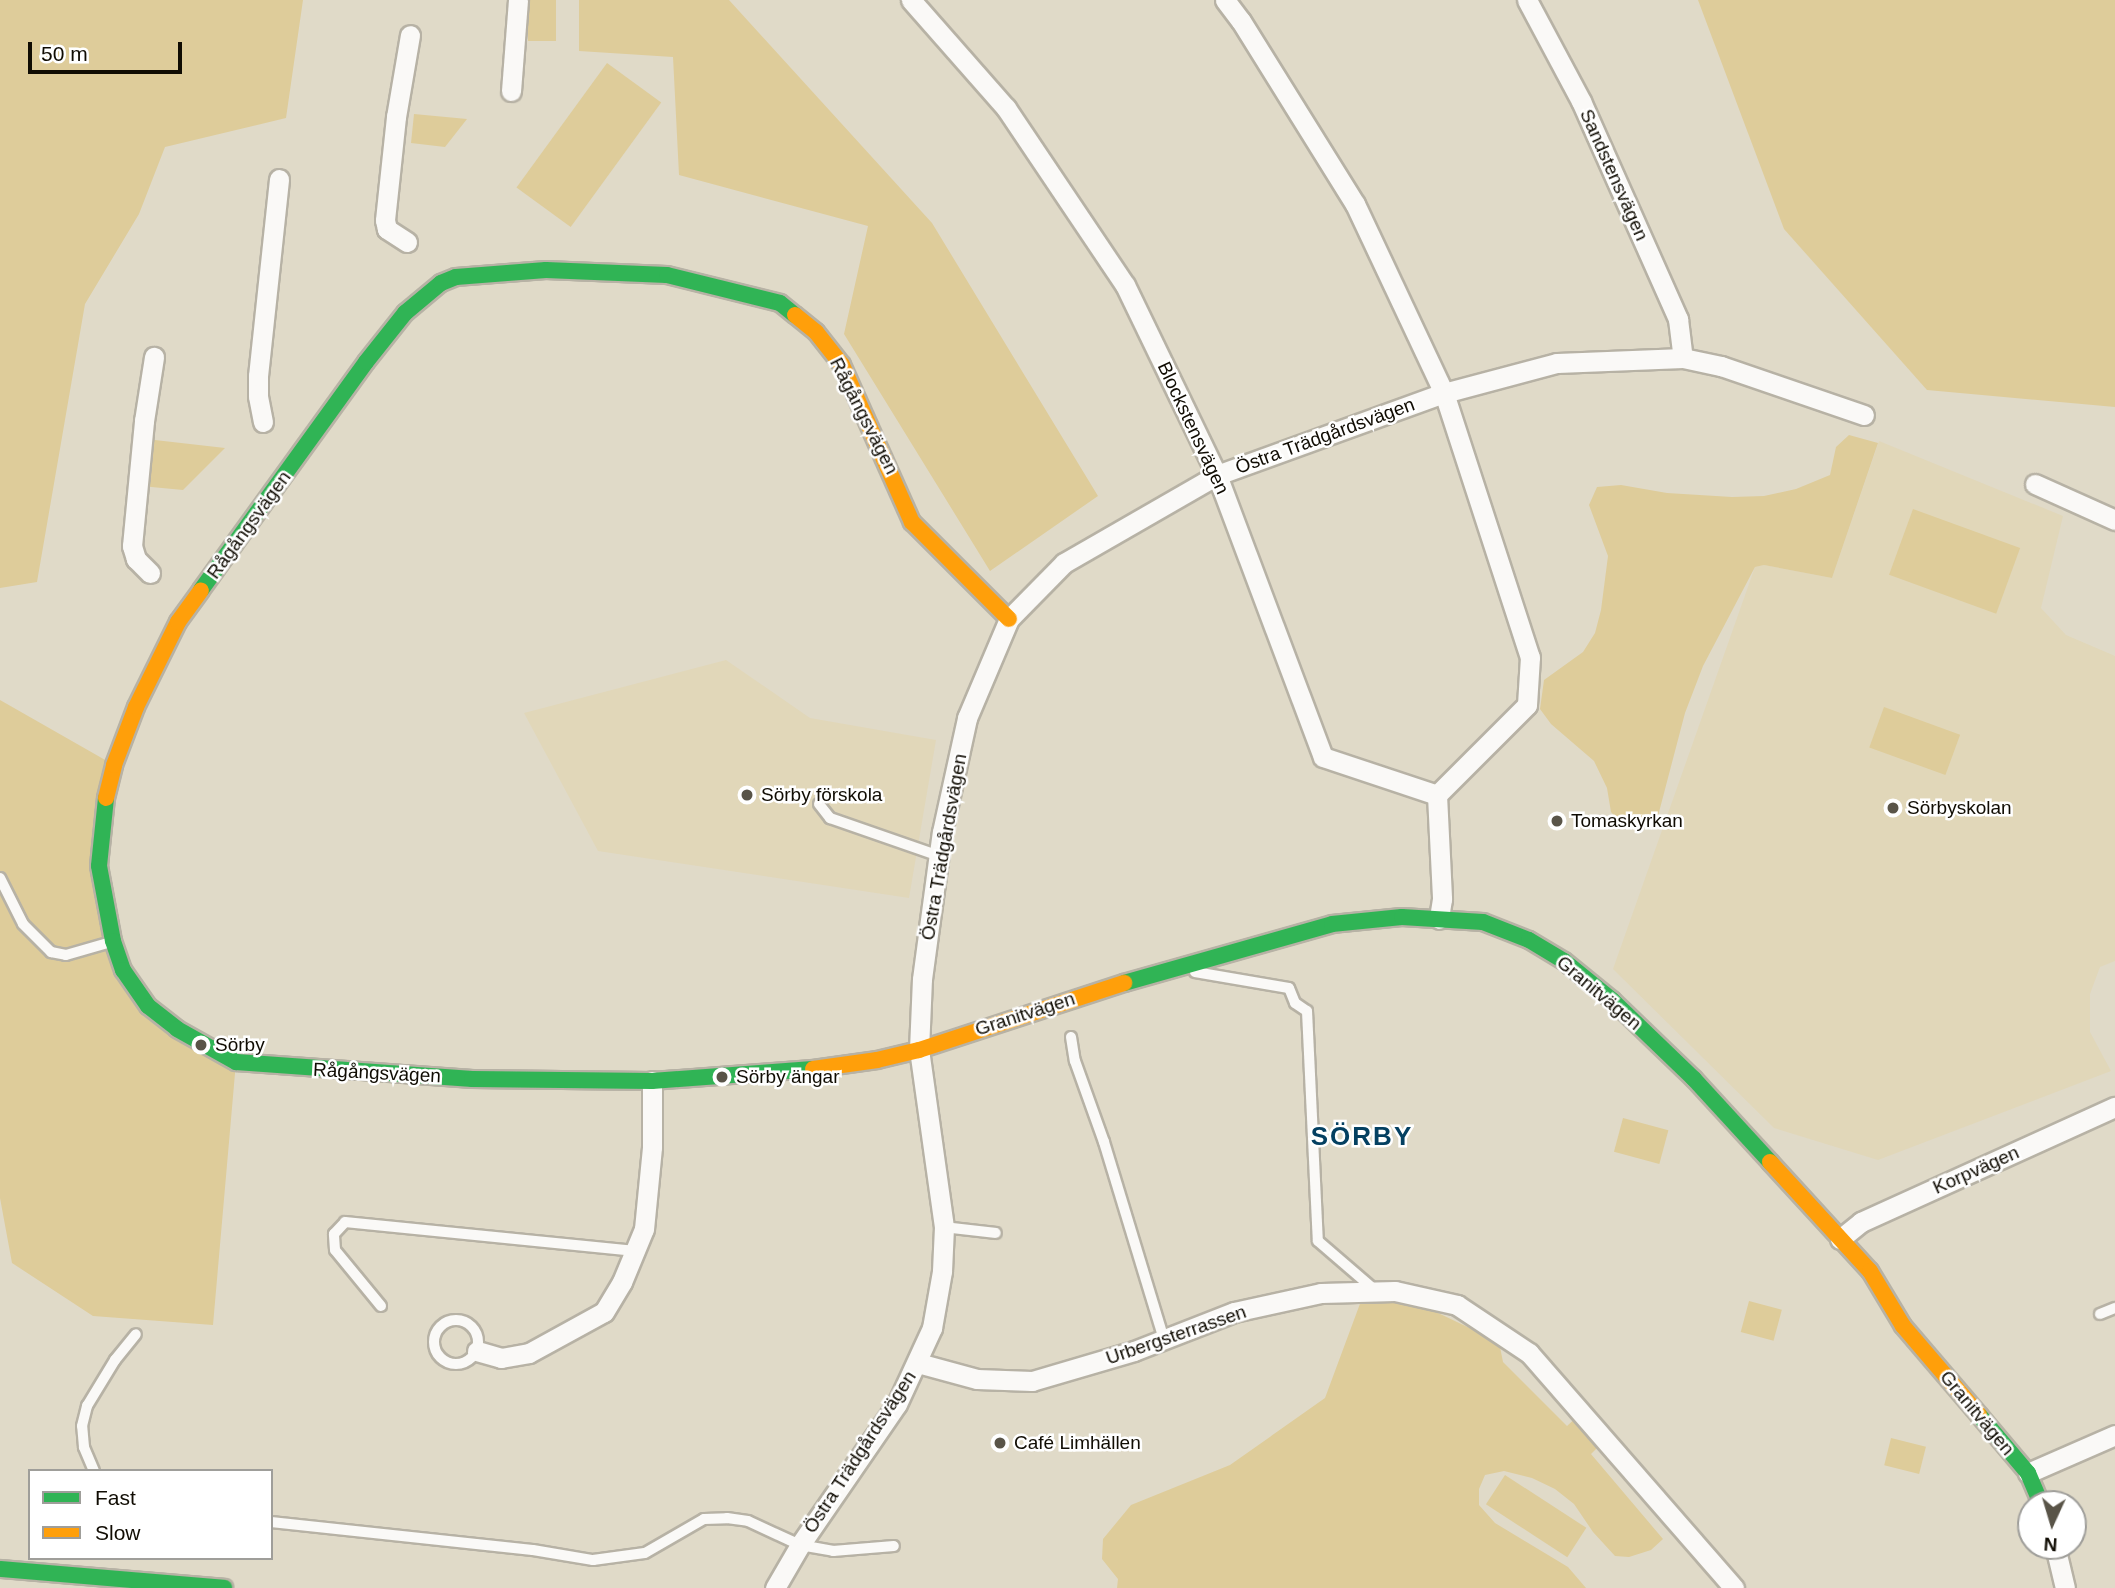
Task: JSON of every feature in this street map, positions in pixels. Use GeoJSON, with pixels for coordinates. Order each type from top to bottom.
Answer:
{"type":"FeatureCollection","features":[{"type":"Feature","properties":{"kind":"street"},"geometry":{"type":"LineString","coordinates":[[511,91],[518,0]]}},
{"type":"Feature","properties":{"kind":"street","name":"Blockstensvägen"},"geometry":{"type":"LineString","coordinates":[[911,0],[1006,108],[1125,285],[1217,475],[1323,757],[1437,795]]}},
{"type":"Feature","properties":{"kind":"street"},"geometry":{"type":"LineString","coordinates":[[1225,0],[1241,20],[1355,204],[1444,393],[1530,657],[1527,705],[1437,795],[1442,899],[1439,919]]}},
{"type":"Feature","properties":{"kind":"street","name":"Sandstensvägen"},"geometry":{"type":"LineString","coordinates":[[1527,0],[1581,101],[1678,319],[1683,358]]}},
{"type":"Feature","properties":{"kind":"street"},"geometry":{"type":"LineString","coordinates":[[407,242],[387,229],[385,220],[396,117],[410,35]]}},
{"type":"Feature","properties":{"kind":"street"},"geometry":{"type":"LineString","coordinates":[[263,422],[258,396],[258,376],[279,179]]}},
{"type":"Feature","properties":{"kind":"street","name":"Rågångsvägen"},"geometry":{"type":"LineString","coordinates":[[919,1050],[833,1067],[652,1081],[472,1079],[236,1062],[201,1045],[148,1006],[133,988],[113,941],[99,866],[103,817],[114,765],[136,708],[178,622],[405,313],[441,283],[456,277],[546,270],[667,275],[780,303],[816,332],[842,365],[912,522],[1009,620]]}},
{"type":"Feature","properties":{"kind":"street"},"geometry":{"type":"LineString","coordinates":[[150,573],[136,559],[132,546],[144,421],[154,357]]}},
{"type":"Feature","properties":{"kind":"street","name":"Östra Trädgårdsvägen"},"geometry":{"type":"LineString","coordinates":[[775,1588],[800,1545],[897,1404],[932,1328],[942,1271],[944,1227],[919,1050],[922,979],[939,856],[967,718],[1009,620],[1064,563],[1217,475],[1444,393],[1557,363],[1683,358],[1721,366],[1864,415]]}},
{"type":"Feature","properties":{"kind":"street"},"geometry":{"type":"LineString","coordinates":[[2035,484],[2115,520]]}},
{"type":"Feature","properties":{"kind":"street","name":"Granitvägen"},"geometry":{"type":"LineString","coordinates":[[919,1050],[1079,996],[1179,970],[1332,923],[1402,917],[1483,922],[1529,940],[1564,961],[1613,1001],[1694,1079],[1870,1271],[1903,1326],[2028,1473],[2035,1490]]}},
{"type":"Feature","properties":{"kind":"street"},"geometry":{"type":"LineString","coordinates":[[477,1351],[501,1358],[528,1353],[604,1312],[637,1251],[649,1198],[652,1081]]}},
{"type":"Feature","properties":{"kind":"street","name":"Korpvägen"},"geometry":{"type":"LineString","coordinates":[[1840,1239],[1861,1222],[2115,1107]]}},
{"type":"Feature","properties":{"kind":"street","name":"Urbergsterrassen"},"geometry":{"type":"LineString","coordinates":[[918,1363],[977,1379],[1032,1381],[1164,1339],[1234,1312],[1321,1293],[1395,1291],[1457,1305],[1529,1353],[1734,1588]]}},
{"type":"Feature","properties":{"kind":"street"},"geometry":{"type":"LineString","coordinates":[[2028,1473],[2115,1434]]}},
{"type":"Feature","properties":{"kind":"street"},"geometry":{"type":"LineString","coordinates":[[2058,1560],[2065,1588]]}},
{"type":"Feature","properties":{"kind":"street"},"geometry":{"type":"LineString","coordinates":[[0,1569],[223,1588]]}},
{"type":"Feature","properties":{"kind":"lane"},"geometry":{"type":"LineString","coordinates":[[819,804],[830,818],[939,856]]}},
{"type":"Feature","properties":{"kind":"lane"},"geometry":{"type":"LineString","coordinates":[[0,878],[23,924],[51,952],[66,955],[113,941]]}},
{"type":"Feature","properties":{"kind":"lane"},"geometry":{"type":"LineString","coordinates":[[1179,970],[1289,988],[1295,1003],[1307,1011],[1318,1241],[1377,1291]]}},
{"type":"Feature","properties":{"kind":"lane"},"geometry":{"type":"LineString","coordinates":[[1071,1037],[1075,1061],[1104,1142],[1164,1339]]}},
{"type":"Feature","properties":{"kind":"lane"},"geometry":{"type":"LineString","coordinates":[[381,1306],[335,1250],[334,1234],[345,1222],[637,1251]]}},
{"type":"Feature","properties":{"kind":"lane"},"geometry":{"type":"LineString","coordinates":[[944,1227],[996,1233]]}},
{"type":"Feature","properties":{"kind":"lane"},"geometry":{"type":"LineString","coordinates":[[2101,1314],[2115,1308]]}},
{"type":"Feature","properties":{"kind":"lane"},"geometry":{"type":"LineString","coordinates":[[459,1319],[471,1325],[478,1337],[477,1351],[468,1361],[454,1364],[441,1358],[434,1346],[436,1333],[445,1322],[459,1319]]}},
{"type":"Feature","properties":{"kind":"lane"},"geometry":{"type":"LineString","coordinates":[[93,1469],[85,1447],[82,1426],[87,1406],[115,1360],[136,1334]]}},
{"type":"Feature","properties":{"kind":"lane"},"geometry":{"type":"LineString","coordinates":[[273,1522],[533,1550],[593,1560],[645,1553],[704,1519],[748,1521],[800,1545],[833,1551],[894,1546]]}},
{"type":"Feature","properties":{"kind":"shaded area"},"geometry":{"type":"Polygon","coordinates":[[[0,0],[303,0],[286,118],[165,147],[139,214],[85,304],[37,582],[0,588],[0,0]]]}},
{"type":"Feature","properties":{"kind":"shaded area"},"geometry":{"type":"Polygon","coordinates":[[[528,0],[556,0],[556,41],[528,41],[528,0]]]}},
{"type":"Feature","properties":{"kind":"shaded area"},"geometry":{"type":"Polygon","coordinates":[[[579,0],[729,0],[932,223],[1098,496],[990,571],[844,334],[868,226],[679,175],[673,57],[579,51],[579,0]]]}},
{"type":"Feature","properties":{"kind":"shaded area"},"geometry":{"type":"Polygon","coordinates":[[[1698,0],[2115,0],[2115,407],[1927,390],[1784,229],[1698,0]]]}},
{"type":"Feature","properties":{"kind":"shaded area"},"geometry":{"type":"Polygon","coordinates":[[[607,63],[661,102],[571,227],[516,188],[607,63]]]}},
{"type":"Feature","properties":{"kind":"shaded area"},"geometry":{"type":"Polygon","coordinates":[[[414,114],[467,119],[445,147],[411,143],[414,114]]]}},
{"type":"Feature","properties":{"kind":"shaded area"},"geometry":{"type":"Polygon","coordinates":[[[1849,435],[1878,443],[1832,578],[1764,565],[1755,567],[1703,666],[1685,713],[1658,816],[1648,824],[1625,827],[1611,812],[1607,788],[1594,761],[1551,724],[1540,709],[1544,680],[1583,652],[1595,633],[1601,610],[1608,556],[1589,505],[1597,487],[1621,485],[1667,493],[1764,496],[1796,489],[1830,475],[1836,447],[1849,435]]]}},
{"type":"Feature","properties":{"kind":"shaded area"},"geometry":{"type":"Polygon","coordinates":[[[146,439],[225,448],[183,490],[141,486],[146,439]]]}},
{"type":"Feature","properties":{"kind":"shaded area","name":"Sörbyskolan"},"geometry":{"type":"Polygon","coordinates":[[[1879,441],[2063,516],[2041,608],[2066,635],[2115,656],[2115,961],[2100,967],[2090,994],[2090,1032],[2111,1071],[1878,1160],[1774,1128],[1613,969],[1755,567],[1764,565],[1832,578],[1879,441]]]}},
{"type":"Feature","properties":{"kind":"shaded area"},"geometry":{"type":"Polygon","coordinates":[[[1913,509],[2020,548],[1996,614],[1889,575],[1913,509]]]}},
{"type":"Feature","properties":{"kind":"shaded area","name":"Sörby förskola"},"geometry":{"type":"Polygon","coordinates":[[[726,660],[810,718],[936,740],[909,898],[598,851],[524,713],[726,660]]]}},
{"type":"Feature","properties":{"kind":"shaded area"},"geometry":{"type":"Polygon","coordinates":[[[0,700],[114,765],[102,817],[115,971],[236,1062],[213,1325],[93,1316],[12,1263],[0,1198],[0,700]]]}},
{"type":"Feature","properties":{"kind":"shaded area"},"geometry":{"type":"Polygon","coordinates":[[[1884,707],[1960,735],[1945,775],[1869,747],[1884,707]]]}},
{"type":"Feature","properties":{"kind":"shaded area"},"geometry":{"type":"Polygon","coordinates":[[[1623,1118],[1668,1130],[1659,1164],[1614,1152],[1623,1118]]]}},
{"type":"Feature","properties":{"kind":"shaded area"},"geometry":{"type":"Polygon","coordinates":[[[1385,1298],[1436,1312],[1499,1342],[1503,1362],[1567,1426],[1579,1415],[1604,1441],[1591,1454],[1663,1539],[1651,1550],[1629,1557],[1615,1556],[1593,1532],[1574,1504],[1555,1489],[1532,1478],[1504,1471],[1485,1475],[1479,1489],[1479,1505],[1495,1523],[1568,1567],[1586,1588],[1117,1588],[1118,1579],[1102,1559],[1103,1539],[1131,1505],[1230,1465],[1325,1398],[1361,1301],[1385,1298]]]}},
{"type":"Feature","properties":{"kind":"shaded area"},"geometry":{"type":"Polygon","coordinates":[[[1749,1301],[1782,1310],[1774,1341],[1741,1332],[1749,1301]]]}},
{"type":"Feature","properties":{"kind":"shaded area"},"geometry":{"type":"Polygon","coordinates":[[[1891,1438],[1926,1447],[1919,1474],[1884,1465],[1891,1438]]]}},
{"type":"Feature","properties":{"kind":"shaded area"},"geometry":{"type":"Polygon","coordinates":[[[1505,1475],[1586,1528],[1567,1557],[1486,1504],[1505,1475]]]}},
{"type":"Feature","properties":{"kind":"traffic: fast"},"geometry":{"type":"LineString","coordinates":[[201,590],[366,362],[405,313],[441,283],[456,277],[546,270],[667,275],[780,303],[795,315]]}},
{"type":"Feature","properties":{"kind":"traffic: fast"},"geometry":{"type":"LineString","coordinates":[[106,798],[99,866],[113,941],[123,970],[148,1006],[177,1029],[236,1062],[472,1079],[652,1081],[813,1069]]}},
{"type":"Feature","properties":{"kind":"traffic: fast"},"geometry":{"type":"LineString","coordinates":[[1124,983],[1332,924],[1402,917],[1483,922],[1529,940],[1564,961],[1613,1001],[1694,1079],[1770,1162]]}},
{"type":"Feature","properties":{"kind":"traffic: fast"},"geometry":{"type":"LineString","coordinates":[[1979,1415],[2028,1473],[2035,1490]]}},
{"type":"Feature","properties":{"kind":"traffic: fast"},"geometry":{"type":"LineString","coordinates":[[0,1569],[224,1588]]}},
{"type":"Feature","properties":{"kind":"traffic: slow"},"geometry":{"type":"LineString","coordinates":[[795,315],[816,332],[842,365],[912,522],[1009,619]]}},
{"type":"Feature","properties":{"kind":"traffic: slow"},"geometry":{"type":"LineString","coordinates":[[106,798],[114,765],[136,707],[178,622],[201,590]]}},
{"type":"Feature","properties":{"kind":"traffic: slow"},"geometry":{"type":"LineString","coordinates":[[813,1069],[877,1060],[919,1050],[1124,983]]}},
{"type":"Feature","properties":{"kind":"traffic: slow"},"geometry":{"type":"LineString","coordinates":[[1770,1162],[1870,1271],[1903,1326],[1979,1415]]}},
{"type":"Feature","properties":{"kind":"place","name":"Sörby förskola"},"geometry":{"type":"Point","coordinates":[747,795]}},
{"type":"Feature","properties":{"kind":"place","name":"Sörbyskolan"},"geometry":{"type":"Point","coordinates":[1893,808]}},
{"type":"Feature","properties":{"kind":"place","name":"Tomaskyrkan"},"geometry":{"type":"Point","coordinates":[1557,821]}},
{"type":"Feature","properties":{"kind":"place","name":"Sörby"},"geometry":{"type":"Point","coordinates":[201,1045]}},
{"type":"Feature","properties":{"kind":"place","name":"Sörby ängar"},"geometry":{"type":"Point","coordinates":[722,1077]}},
{"type":"Feature","properties":{"kind":"place","name":"Café Limhällen"},"geometry":{"type":"Point","coordinates":[1000,1443]}},
{"type":"Feature","properties":{"kind":"district","name":"SÖRBY"},"geometry":{"type":"Point","coordinates":[1362,1137]}}]}
